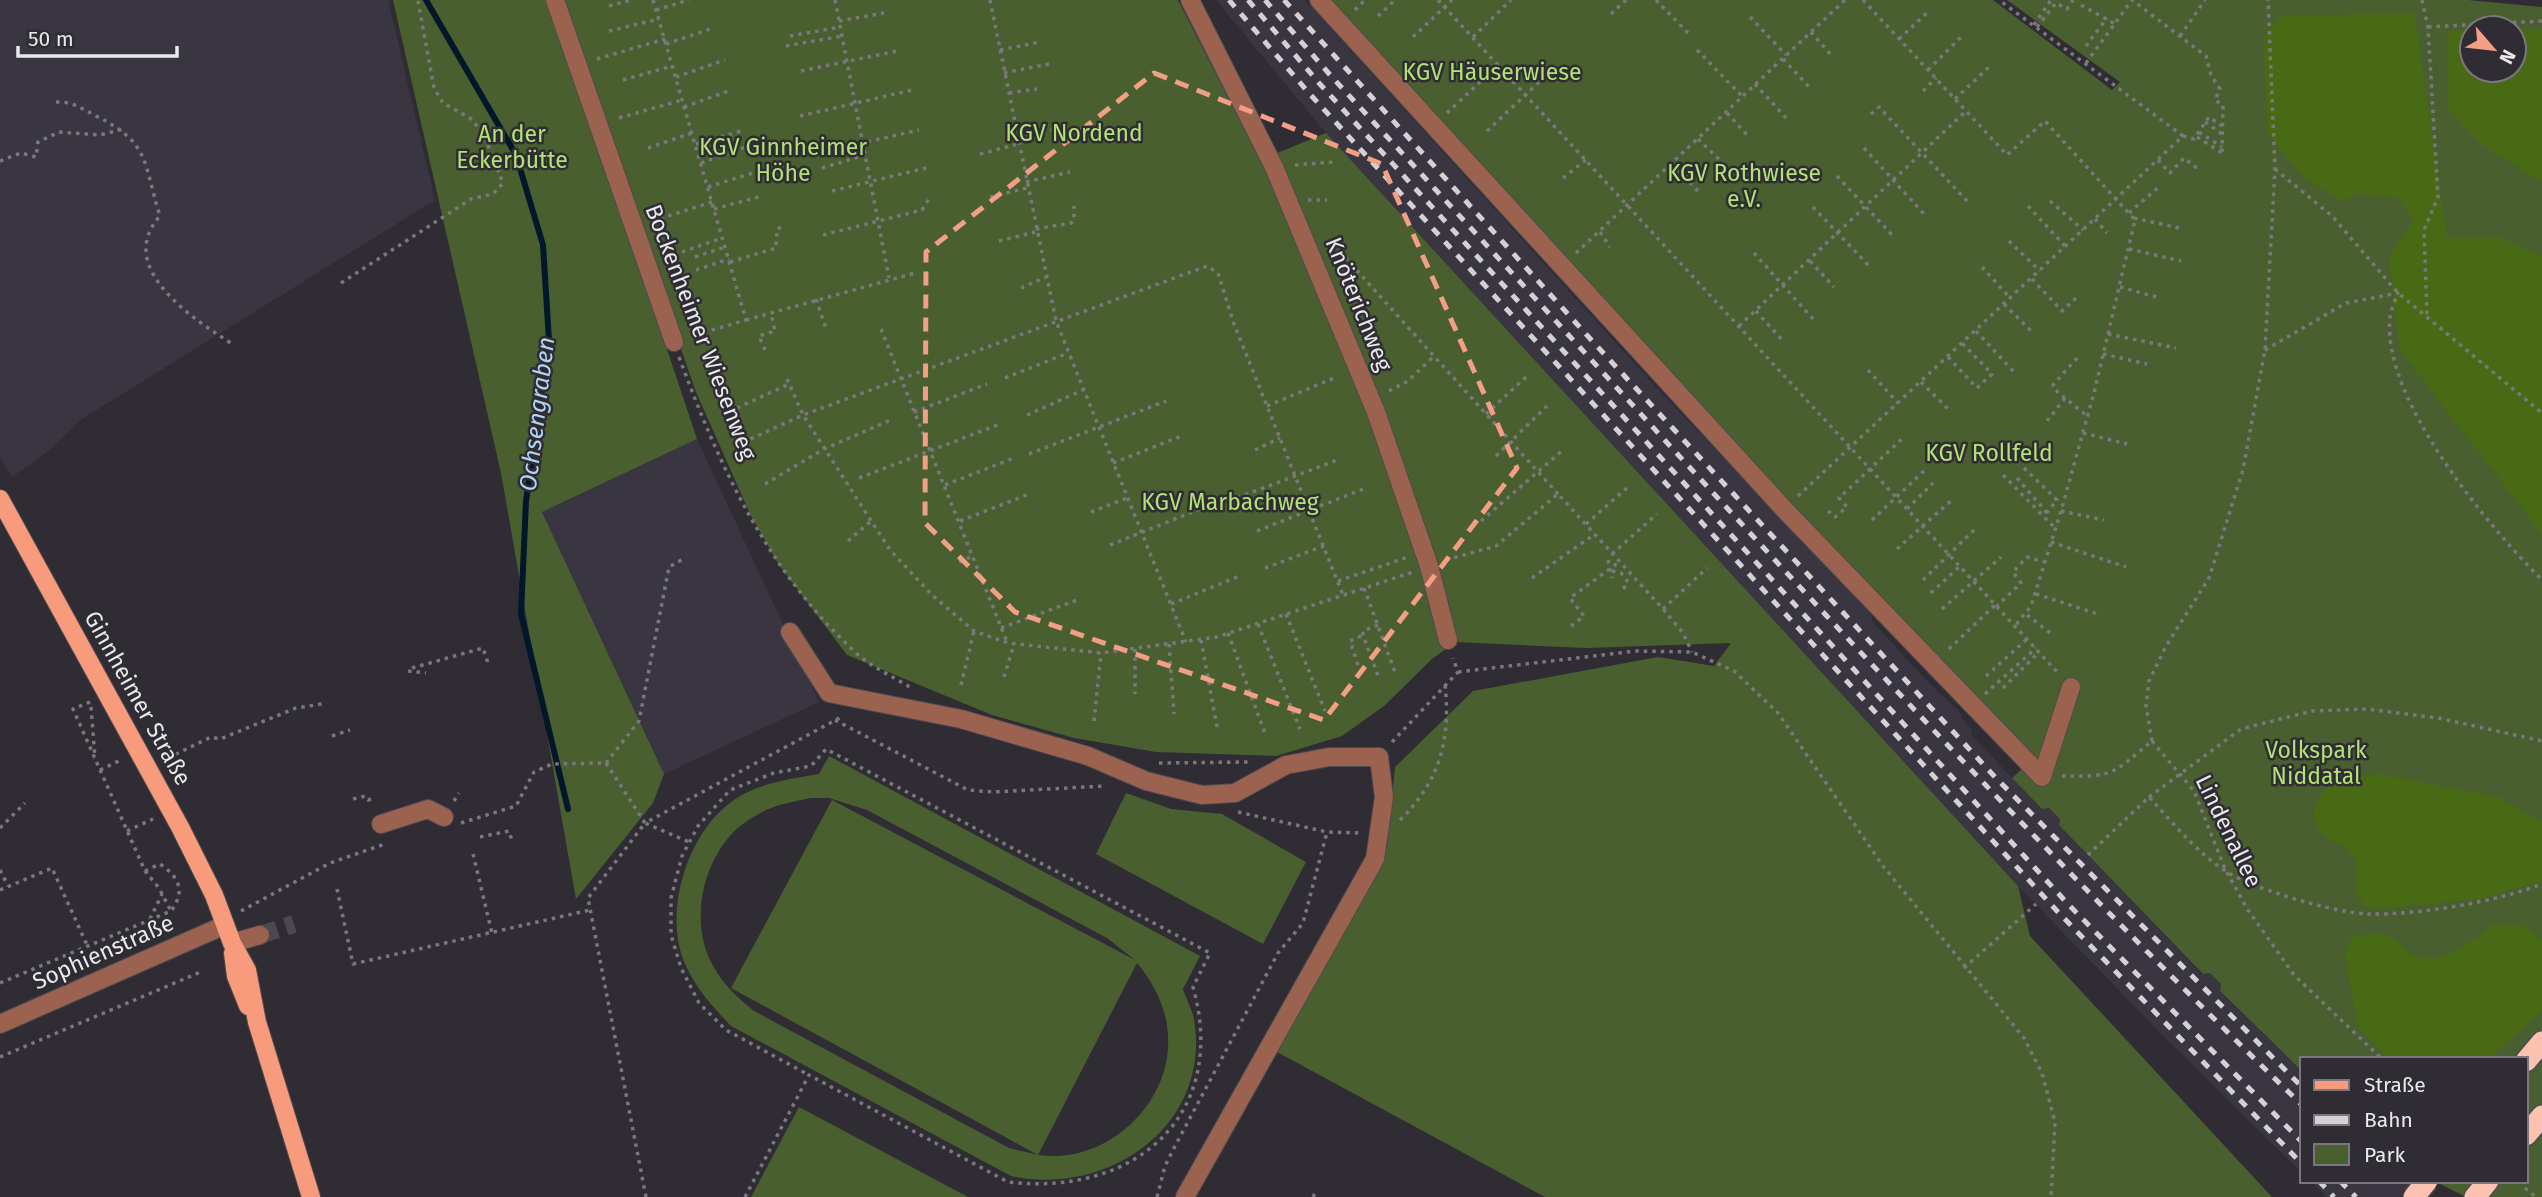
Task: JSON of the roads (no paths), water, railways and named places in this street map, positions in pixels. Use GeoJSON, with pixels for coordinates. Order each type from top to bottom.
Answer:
{"type":"FeatureCollection","features":[{"type":"Feature","properties":{"kind":"highway"},"geometry":{"type":"LineString","coordinates":[[2528,1059],[2542,1042]]}},
{"type":"Feature","properties":{"kind":"highway"},"geometry":{"type":"LineString","coordinates":[[2528,1133],[2542,1116]]}},
{"type":"Feature","properties":{"kind":"highway"},"geometry":{"type":"LineString","coordinates":[[2414,1197],[2425,1183]]}},
{"type":"Feature","properties":{"kind":"highway"},"geometry":{"type":"LineString","coordinates":[[2475,1197],[2486,1183]]}},
{"type":"Feature","properties":{"kind":"main road","name":"Ginnheimer Straße"},"geometry":{"type":"LineString","coordinates":[[0,499],[180,827],[247,971],[257,1022],[311,1197]]}},
{"type":"Feature","properties":{"kind":"street","name":"Bockenheimer Wiesenweg"},"geometry":{"type":"LineString","coordinates":[[555,0],[674,342]]}},
{"type":"Feature","properties":{"kind":"street","name":"Knöterichweg"},"geometry":{"type":"LineString","coordinates":[[1190,0],[1274,167],[1376,412],[1429,566],[1448,640]]}},
{"type":"Feature","properties":{"kind":"street"},"geometry":{"type":"LineString","coordinates":[[1319,0],[1784,509],[2042,777],[2071,687]]}},
{"type":"Feature","properties":{"kind":"street"},"geometry":{"type":"LineString","coordinates":[[790,632],[828,694],[961,719],[1088,756],[1146,781],[1202,795],[1235,793],[1286,765],[1329,757],[1378,757],[1384,797],[1375,859],[1185,1197]]}},
{"type":"Feature","properties":{"kind":"street"},"geometry":{"type":"LineString","coordinates":[[381,824],[428,809],[444,817]]}},
{"type":"Feature","properties":{"kind":"street","name":"Sophienstraße"},"geometry":{"type":"LineString","coordinates":[[0,1024],[225,925]]}},
{"type":"Feature","properties":{"kind":"street"},"geometry":{"type":"LineString","coordinates":[[232,943],[260,935]]}},
{"type":"Feature","properties":{"kind":"waterway","name":"Ochsengraben"},"geometry":{"type":"LineString","coordinates":[[426,0],[516,155],[543,245],[549,341],[526,501],[521,614],[568,809]]}},
{"type":"Feature","properties":{"kind":"tunnel"},"geometry":{"type":"LineString","coordinates":[[260,935],[294,924]]}},
{"type":"Feature","properties":{"kind":"railway"},"geometry":{"type":"LineString","coordinates":[[1229,0],[1308,92],[2057,911],[2300,1162]]}},
{"type":"Feature","properties":{"kind":"railway"},"geometry":{"type":"LineString","coordinates":[[1248,0],[1319,83],[2067,903],[2300,1140]]}},
{"type":"Feature","properties":{"kind":"railway"},"geometry":{"type":"LineString","coordinates":[[1265,0],[1331,76],[1930,727],[2176,981],[2300,1103]]}},
{"type":"Feature","properties":{"kind":"railway"},"geometry":{"type":"LineString","coordinates":[[1284,0],[1595,344],[1995,777],[2300,1085]]}},
{"type":"Feature","properties":{"kind":"railway"},"geometry":{"type":"LineString","coordinates":[[2321,1183],[2334,1197]]}},
{"type":"Feature","properties":{"kind":"railway"},"geometry":{"type":"LineString","coordinates":[[2342,1183],[2356,1197]]}},
{"type":"Feature","properties":{"kind":"park label","name":"KGV Häuserwiese"},"geometry":{"type":"Point","coordinates":[1492,72]}},
{"type":"Feature","properties":{"kind":"park label","name":"KGV Nordend"},"geometry":{"type":"Point","coordinates":[1074,133]}},
{"type":"Feature","properties":{"kind":"park label","name":"An der Eckerbütte"},"geometry":{"type":"Point","coordinates":[512,147]}},
{"type":"Feature","properties":{"kind":"park label","name":"KGV Ginnheimer Höhe"},"geometry":{"type":"Point","coordinates":[783,160]}},
{"type":"Feature","properties":{"kind":"park label","name":"KGV Rothwiese e.V."},"geometry":{"type":"Point","coordinates":[1744,186]}},
{"type":"Feature","properties":{"kind":"park label","name":"KGV Rollfeld"},"geometry":{"type":"Point","coordinates":[1989,453]}},
{"type":"Feature","properties":{"kind":"park label","name":"KGV Marbachweg"},"geometry":{"type":"Point","coordinates":[1230,502]}},
{"type":"Feature","properties":{"kind":"park label","name":"Volkspark Niddatal"},"geometry":{"type":"Point","coordinates":[2316,763]}}]}
